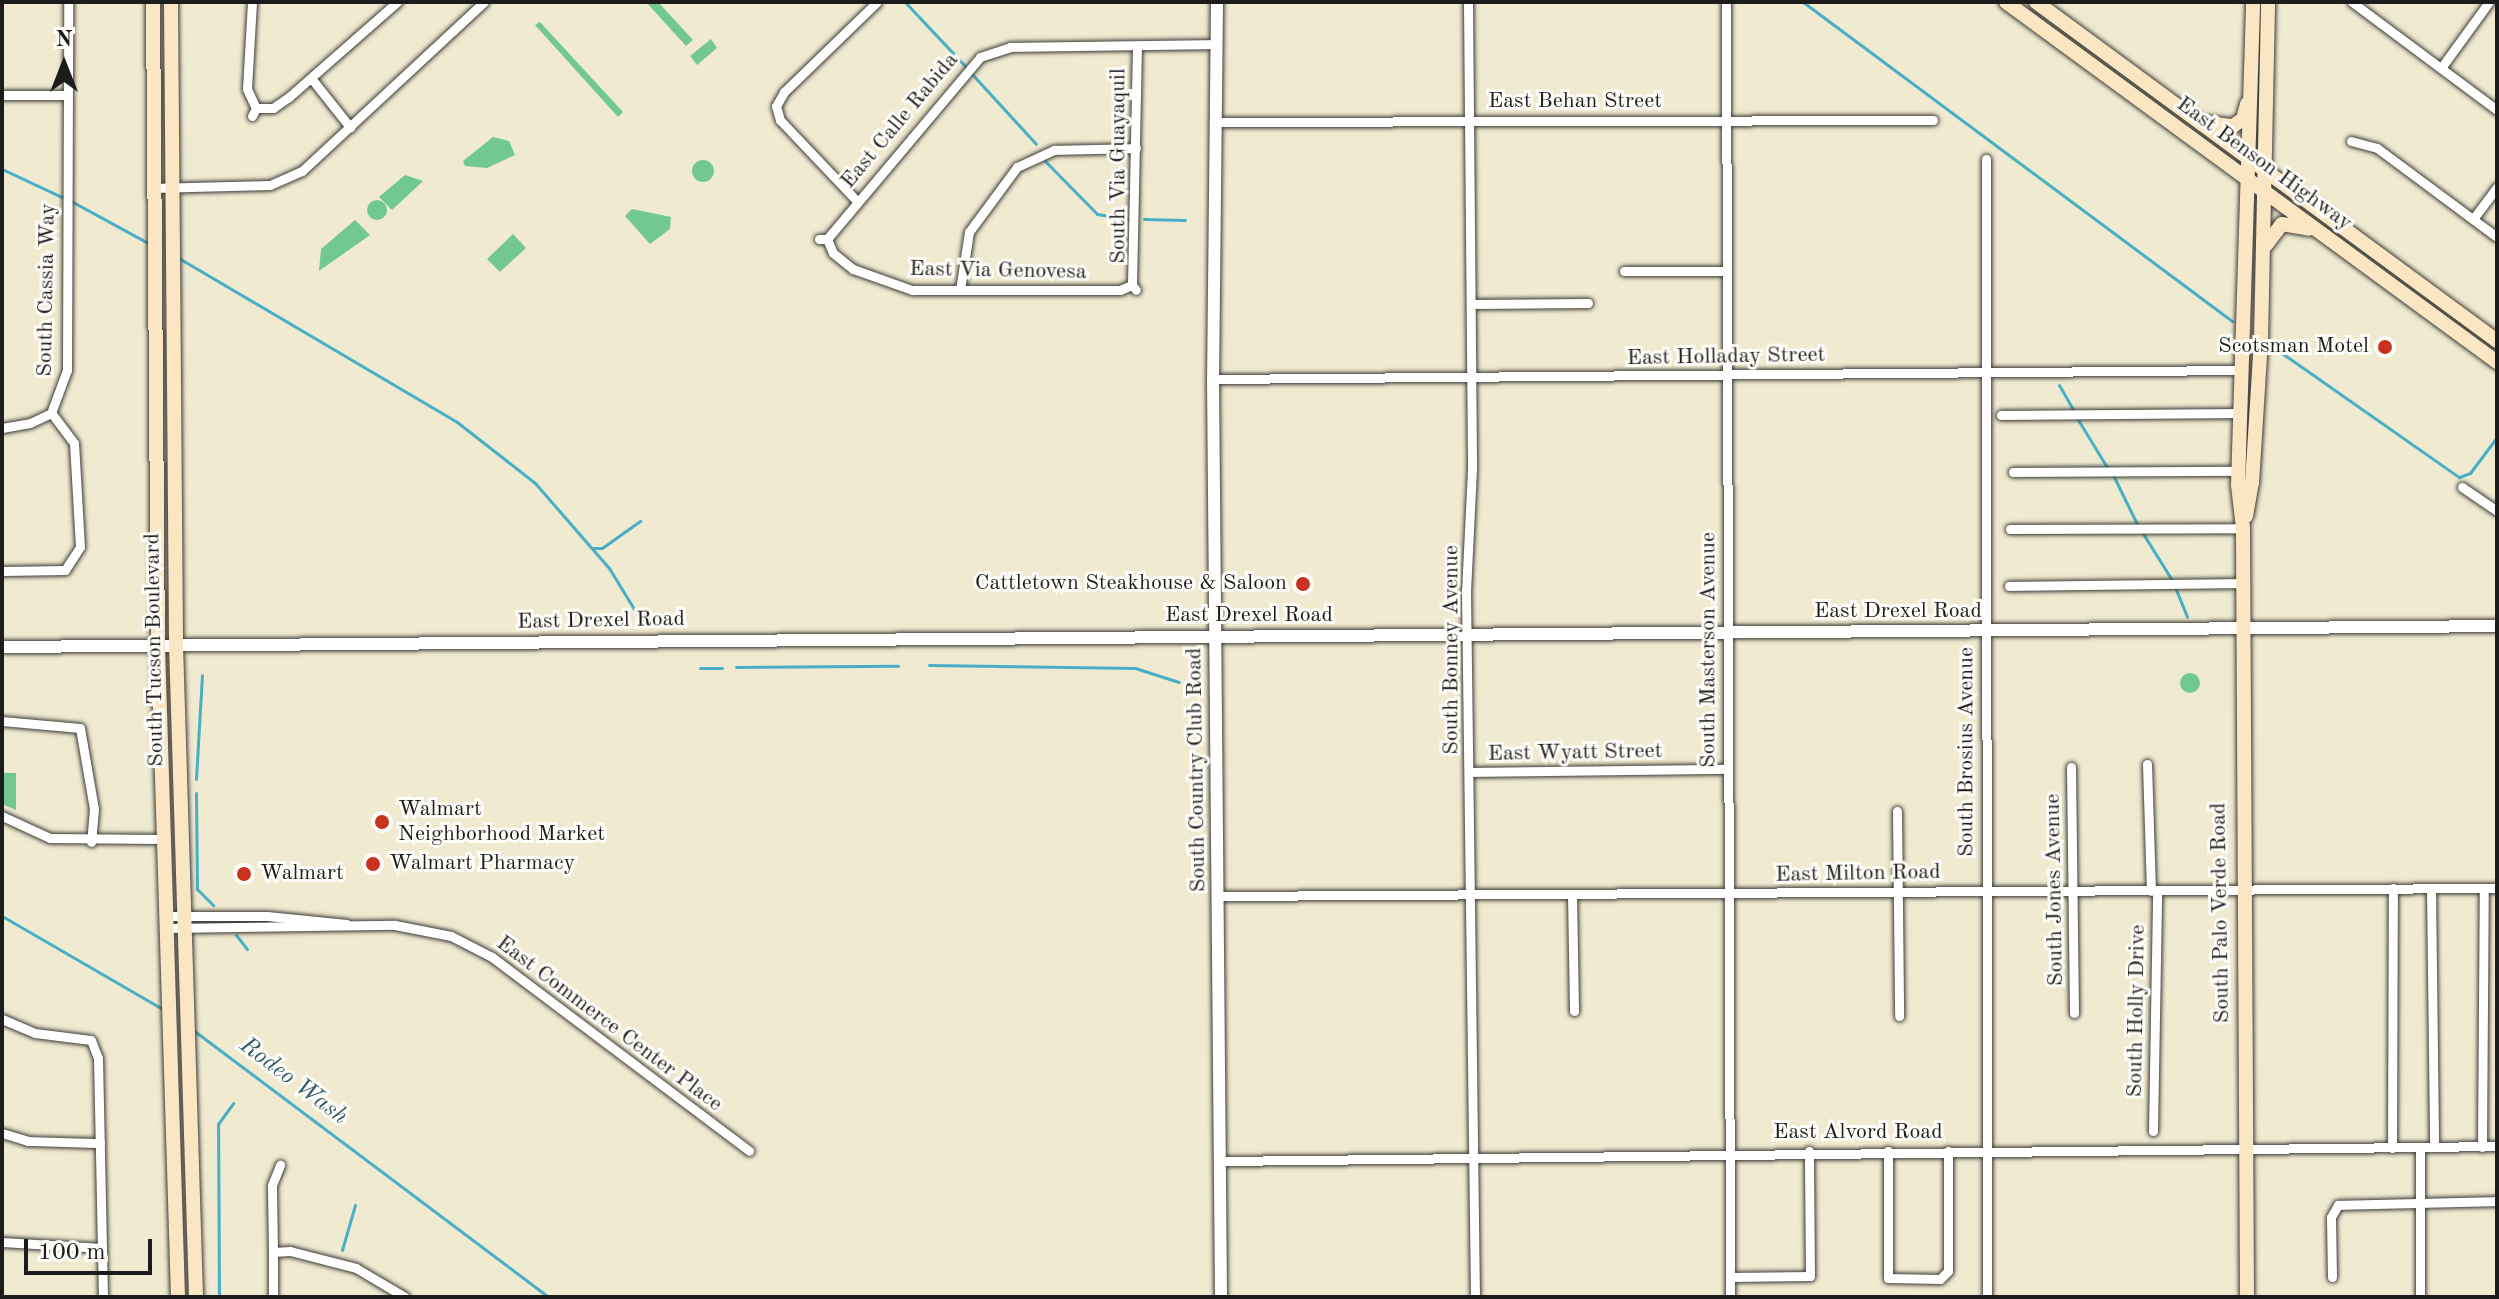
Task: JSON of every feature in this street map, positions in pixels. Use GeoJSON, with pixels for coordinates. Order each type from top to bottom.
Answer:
{"type":"FeatureCollection","features":[{"type":"Feature","properties":{"kind":"main road","name":"South Tucson Boulevard"},"geometry":{"type":"LineString","coordinates":[[153,2],[152,188],[158,646],[178,1297]]}},
{"type":"Feature","properties":{"kind":"main road","name":"South Tucson Boulevard"},"geometry":{"type":"LineString","coordinates":[[171,2],[176,645],[191,1037],[196,1297]]}},
{"type":"Feature","properties":{"kind":"main road","name":"East Benson Highway"},"geometry":{"type":"LineString","coordinates":[[2006,2],[2497,362]]}},
{"type":"Feature","properties":{"kind":"main road","name":"East Benson Highway"},"geometry":{"type":"LineString","coordinates":[[2036,2],[2497,341]]}},
{"type":"Feature","properties":{"kind":"main road","name":"South Palo Verde Road"},"geometry":{"type":"LineString","coordinates":[[2247,1297],[2242,890],[2243,528],[2238,471],[2253,2]]}},
{"type":"Feature","properties":{"kind":"main road","name":"South Palo Verde Road"},"geometry":{"type":"LineString","coordinates":[[2243,528],[2252,483],[2263,253],[2268,2]]}},
{"type":"Feature","properties":{"kind":"main road"},"geometry":{"type":"LineString","coordinates":[[2195,119],[2233,126],[2243,119],[2251,88]]}},
{"type":"Feature","properties":{"kind":"main road"},"geometry":{"type":"LineString","coordinates":[[2263,253],[2269,236],[2286,223],[2329,239]]}},
{"type":"Feature","properties":{"kind":"street","name":"South Cassia Way"},"geometry":{"type":"LineString","coordinates":[[51,413],[67,370],[68,2]]}},
{"type":"Feature","properties":{"kind":"street"},"geometry":{"type":"LineString","coordinates":[[252,2],[247,89],[254,112],[273,108],[397,2]]}},
{"type":"Feature","properties":{"kind":"street"},"geometry":{"type":"LineString","coordinates":[[152,188],[270,185],[302,171],[484,2]]}},
{"type":"Feature","properties":{"kind":"street"},"geometry":{"type":"LineString","coordinates":[[857,201],[780,120],[772,106],[877,2]]}},
{"type":"Feature","properties":{"kind":"street","name":"South Country Club Road"},"geometry":{"type":"LineString","coordinates":[[1217,2],[1213,379],[1214,636],[1220,896],[1221,1297]]}},
{"type":"Feature","properties":{"kind":"street","name":"South Bonney Avenue"},"geometry":{"type":"LineString","coordinates":[[1468,2],[1471,304],[1468,634],[1475,1297]]}},
{"type":"Feature","properties":{"kind":"street","name":"South Masterson Avenue"},"geometry":{"type":"LineString","coordinates":[[1726,2],[1730,1297]]}},
{"type":"Feature","properties":{"kind":"street"},"geometry":{"type":"LineString","coordinates":[[2352,2],[2497,110]]}},
{"type":"Feature","properties":{"kind":"street"},"geometry":{"type":"LineString","coordinates":[[2441,68],[2489,2]]}},
{"type":"Feature","properties":{"kind":"street","name":"East Calle Rabida"},"geometry":{"type":"LineString","coordinates":[[823,239],[980,57],[1010,47],[1216,44]]}},
{"type":"Feature","properties":{"kind":"street","name":"South Via Guayaquil"},"geometry":{"type":"LineString","coordinates":[[1134,287],[1137,46]]}},
{"type":"Feature","properties":{"kind":"street"},"geometry":{"type":"LineString","coordinates":[[311,78],[350,127]]}},
{"type":"Feature","properties":{"kind":"street"},"geometry":{"type":"LineString","coordinates":[[2,95],[67,95]]}},
{"type":"Feature","properties":{"kind":"street","name":"East Behan Street"},"geometry":{"type":"LineString","coordinates":[[1217,122],[1933,120]]}},
{"type":"Feature","properties":{"kind":"street"},"geometry":{"type":"LineString","coordinates":[[2351,141],[2377,148],[2497,237]]}},
{"type":"Feature","properties":{"kind":"street"},"geometry":{"type":"LineString","coordinates":[[960,290],[969,232],[1017,167],[1054,150],[1136,148]]}},
{"type":"Feature","properties":{"kind":"street","name":"South Brosius Avenue"},"geometry":{"type":"LineString","coordinates":[[1986,159],[1983,373],[1987,1297]]}},
{"type":"Feature","properties":{"kind":"street"},"geometry":{"type":"LineString","coordinates":[[2473,219],[2497,187]]}},
{"type":"Feature","properties":{"kind":"street","name":"East Via Genovesa"},"geometry":{"type":"LineString","coordinates":[[823,239],[833,253],[871,279],[912,290],[1120,290],[1134,287]]}},
{"type":"Feature","properties":{"kind":"street"},"geometry":{"type":"LineString","coordinates":[[1624,271],[1727,271]]}},
{"type":"Feature","properties":{"kind":"street"},"geometry":{"type":"LineString","coordinates":[[1471,304],[1588,303]]}},
{"type":"Feature","properties":{"kind":"street","name":"East Holladay Street"},"geometry":{"type":"LineString","coordinates":[[1213,379],[2241,370]]}},
{"type":"Feature","properties":{"kind":"street"},"geometry":{"type":"LineString","coordinates":[[2,428],[51,413],[74,443],[78,468],[80,547],[74,565],[60,571],[2,571]]}},
{"type":"Feature","properties":{"kind":"street"},"geometry":{"type":"LineString","coordinates":[[2001,415],[2239,413]]}},
{"type":"Feature","properties":{"kind":"street"},"geometry":{"type":"LineString","coordinates":[[2013,472],[2238,471]]}},
{"type":"Feature","properties":{"kind":"street"},"geometry":{"type":"LineString","coordinates":[[2462,487],[2497,511]]}},
{"type":"Feature","properties":{"kind":"street"},"geometry":{"type":"LineString","coordinates":[[2010,529],[2243,528]]}},
{"type":"Feature","properties":{"kind":"street"},"geometry":{"type":"LineString","coordinates":[[2009,586],[2241,583]]}},
{"type":"Feature","properties":{"kind":"street","name":"East Drexel Road"},"geometry":{"type":"LineString","coordinates":[[2,647],[2497,626]]}},
{"type":"Feature","properties":{"kind":"street"},"geometry":{"type":"LineString","coordinates":[[2,721],[82,725],[94,809],[91,842]]}},
{"type":"Feature","properties":{"kind":"street","name":"South Holly Drive"},"geometry":{"type":"LineString","coordinates":[[2147,764],[2154,891],[2153,1131]]}},
{"type":"Feature","properties":{"kind":"street","name":"South Jones Avenue"},"geometry":{"type":"LineString","coordinates":[[2071,767],[2074,1013]]}},
{"type":"Feature","properties":{"kind":"street","name":"East Wyatt Street"},"geometry":{"type":"LineString","coordinates":[[1471,772],[1728,769]]}},
{"type":"Feature","properties":{"kind":"street"},"geometry":{"type":"LineString","coordinates":[[1897,811],[1899,1016]]}},
{"type":"Feature","properties":{"kind":"street"},"geometry":{"type":"LineString","coordinates":[[2,816],[50,838],[91,842],[163,839]]}},
{"type":"Feature","properties":{"kind":"street"},"geometry":{"type":"LineString","coordinates":[[2392,1148],[2393,888]]}},
{"type":"Feature","properties":{"kind":"street"},"geometry":{"type":"LineString","coordinates":[[2431,888],[2434,1147]]}},
{"type":"Feature","properties":{"kind":"street"},"geometry":{"type":"LineString","coordinates":[[2482,1147],[2484,888]]}},
{"type":"Feature","properties":{"kind":"street","name":"East Milton Road"},"geometry":{"type":"LineString","coordinates":[[1220,896],[2497,888]]}},
{"type":"Feature","properties":{"kind":"street"},"geometry":{"type":"LineString","coordinates":[[1572,894],[1574,1011]]}},
{"type":"Feature","properties":{"kind":"street","name":"East Commerce Center Place"},"geometry":{"type":"LineString","coordinates":[[167,922],[422,928],[483,951],[749,1151]]}},
{"type":"Feature","properties":{"kind":"street"},"geometry":{"type":"LineString","coordinates":[[2,1019],[35,1033],[95,1037],[103,1297]]}},
{"type":"Feature","properties":{"kind":"street"},"geometry":{"type":"LineString","coordinates":[[2,1133],[28,1141],[100,1143]]}},
{"type":"Feature","properties":{"kind":"street","name":"East Alvord Road"},"geometry":{"type":"LineString","coordinates":[[1220,1161],[1809,1151],[2497,1146]]}},
{"type":"Feature","properties":{"kind":"street"},"geometry":{"type":"LineString","coordinates":[[2420,1147],[2420,1297]]}},
{"type":"Feature","properties":{"kind":"street"},"geometry":{"type":"LineString","coordinates":[[1730,1277],[1810,1276],[1809,1151]]}},
{"type":"Feature","properties":{"kind":"street"},"geometry":{"type":"LineString","coordinates":[[1888,1151],[1888,1278],[1940,1279],[1948,1271],[1948,1151]]}},
{"type":"Feature","properties":{"kind":"street"},"geometry":{"type":"LineString","coordinates":[[273,1297],[272,1185],[280,1165]]}},
{"type":"Feature","properties":{"kind":"street"},"geometry":{"type":"LineString","coordinates":[[2332,1277],[2331,1204],[2497,1201]]}},
{"type":"Feature","properties":{"kind":"street"},"geometry":{"type":"LineString","coordinates":[[2,1242],[102,1248]]}},
{"type":"Feature","properties":{"kind":"street"},"geometry":{"type":"LineString","coordinates":[[273,1252],[315,1254],[356,1268],[405,1297]]}},
{"type":"Feature","properties":{"kind":"green space"},"geometry":{"type":"Polygon","coordinates":[[[646,2],[658,2],[693,40],[686,46],[646,2]]]}},
{"type":"Feature","properties":{"kind":"green space"},"geometry":{"type":"Polygon","coordinates":[[[540,22],[623,112],[618,117],[535,25],[540,22]]]}},
{"type":"Feature","properties":{"kind":"green space"},"geometry":{"type":"Polygon","coordinates":[[[711,39],[717,48],[697,65],[690,56],[711,39]]]}},
{"type":"Feature","properties":{"kind":"green space"},"geometry":{"type":"Polygon","coordinates":[[[493,137],[509,141],[515,155],[487,168],[465,166],[463,161],[493,137]]]}},
{"type":"Feature","properties":{"kind":"green space"},"geometry":{"type":"Polygon","coordinates":[[[703,160],[711,163],[714,171],[711,179],[703,182],[695,179],[692,171],[695,163],[703,160]]]}},
{"type":"Feature","properties":{"kind":"green space"},"geometry":{"type":"Polygon","coordinates":[[[405,175],[423,181],[392,210],[379,197],[405,175]]]}},
{"type":"Feature","properties":{"kind":"green space"},"geometry":{"type":"Polygon","coordinates":[[[377,200],[384,203],[387,210],[384,217],[377,220],[370,217],[367,210],[370,203],[377,200]]]}},
{"type":"Feature","properties":{"kind":"green space"},"geometry":{"type":"Polygon","coordinates":[[[632,209],[671,217],[670,229],[650,244],[625,216],[632,209]]]}},
{"type":"Feature","properties":{"kind":"green space"},"geometry":{"type":"Polygon","coordinates":[[[355,220],[370,235],[319,271],[321,249],[355,220]]]}},
{"type":"Feature","properties":{"kind":"green space"},"geometry":{"type":"Polygon","coordinates":[[[513,234],[526,248],[500,272],[487,259],[513,234]]]}},
{"type":"Feature","properties":{"kind":"green space"},"geometry":{"type":"Polygon","coordinates":[[[2186,673],[2194,673],[2200,683],[2194,693],[2186,693],[2180,687],[2180,679],[2186,673]]]}},
{"type":"Feature","properties":{"kind":"green space"},"geometry":{"type":"Polygon","coordinates":[[[2,773],[16,773],[16,810],[2,804],[2,773]]]}},
{"type":"Feature","properties":{"kind":"waterway"},"geometry":{"type":"LineString","coordinates":[[905,2],[966,67]]}},
{"type":"Feature","properties":{"kind":"waterway"},"geometry":{"type":"LineString","coordinates":[[1803,2],[2232,321]]}},
{"type":"Feature","properties":{"kind":"waterway"},"geometry":{"type":"LineString","coordinates":[[971,73],[1036,144]]}},
{"type":"Feature","properties":{"kind":"waterway"},"geometry":{"type":"LineString","coordinates":[[1045,161],[1097,214],[1128,219]]}},
{"type":"Feature","properties":{"kind":"waterway"},"geometry":{"type":"LineString","coordinates":[[2,169],[64,198]]}},
{"type":"Feature","properties":{"kind":"waterway"},"geometry":{"type":"LineString","coordinates":[[71,201],[148,243]]}},
{"type":"Feature","properties":{"kind":"waterway"},"geometry":{"type":"LineString","coordinates":[[1144,219],[1185,220]]}},
{"type":"Feature","properties":{"kind":"waterway"},"geometry":{"type":"LineString","coordinates":[[177,257],[457,422],[535,483],[609,568],[642,622]]}},
{"type":"Feature","properties":{"kind":"waterway"},"geometry":{"type":"LineString","coordinates":[[2266,342],[2459,477],[2470,473],[2497,437]]}},
{"type":"Feature","properties":{"kind":"waterway"},"geometry":{"type":"LineString","coordinates":[[2059,385],[2074,411]]}},
{"type":"Feature","properties":{"kind":"waterway"},"geometry":{"type":"LineString","coordinates":[[2077,418],[2108,469]]}},
{"type":"Feature","properties":{"kind":"waterway"},"geometry":{"type":"LineString","coordinates":[[2113,475],[2138,526]]}},
{"type":"Feature","properties":{"kind":"waterway"},"geometry":{"type":"LineString","coordinates":[[592,548],[602,548],[640,521]]}},
{"type":"Feature","properties":{"kind":"waterway"},"geometry":{"type":"LineString","coordinates":[[2142,532],[2172,580]]}},
{"type":"Feature","properties":{"kind":"waterway"},"geometry":{"type":"LineString","coordinates":[[2175,587],[2187,617]]}},
{"type":"Feature","properties":{"kind":"waterway"},"geometry":{"type":"LineString","coordinates":[[929,665],[1135,668],[1179,682]]}},
{"type":"Feature","properties":{"kind":"waterway"},"geometry":{"type":"LineString","coordinates":[[736,667],[898,666]]}},
{"type":"Feature","properties":{"kind":"waterway"},"geometry":{"type":"LineString","coordinates":[[700,668],[722,668]]}},
{"type":"Feature","properties":{"kind":"waterway"},"geometry":{"type":"LineString","coordinates":[[196,779],[202,675]]}},
{"type":"Feature","properties":{"kind":"waterway"},"geometry":{"type":"LineString","coordinates":[[196,793],[197,889],[213,905]]}},
{"type":"Feature","properties":{"kind":"waterway","name":"Rodeo Wash"},"geometry":{"type":"LineString","coordinates":[[2,916],[164,1010]]}},
{"type":"Feature","properties":{"kind":"waterway"},"geometry":{"type":"LineString","coordinates":[[236,935],[247,949]]}},
{"type":"Feature","properties":{"kind":"waterway","name":"Rodeo Wash"},"geometry":{"type":"LineString","coordinates":[[193,1030],[549,1297]]}},
{"type":"Feature","properties":{"kind":"waterway"},"geometry":{"type":"LineString","coordinates":[[219,1297],[218,1124],[233,1103]]}},
{"type":"Feature","properties":{"kind":"waterway"},"geometry":{"type":"LineString","coordinates":[[342,1250],[355,1205]]}},
{"type":"Feature","properties":{"kind":"place","name":"Scotsman Motel"},"geometry":{"type":"Point","coordinates":[2385,347]}},
{"type":"Feature","properties":{"kind":"place","name":"Cattletown Steakhouse & Saloon"},"geometry":{"type":"Point","coordinates":[1303,584]}},
{"type":"Feature","properties":{"kind":"place","name":"Walmart Neighborhood Market"},"geometry":{"type":"Point","coordinates":[382,822]}},
{"type":"Feature","properties":{"kind":"place","name":"Walmart Pharmacy"},"geometry":{"type":"Point","coordinates":[373,864]}},
{"type":"Feature","properties":{"kind":"place","name":"Walmart"},"geometry":{"type":"Point","coordinates":[244,874]}}]}
